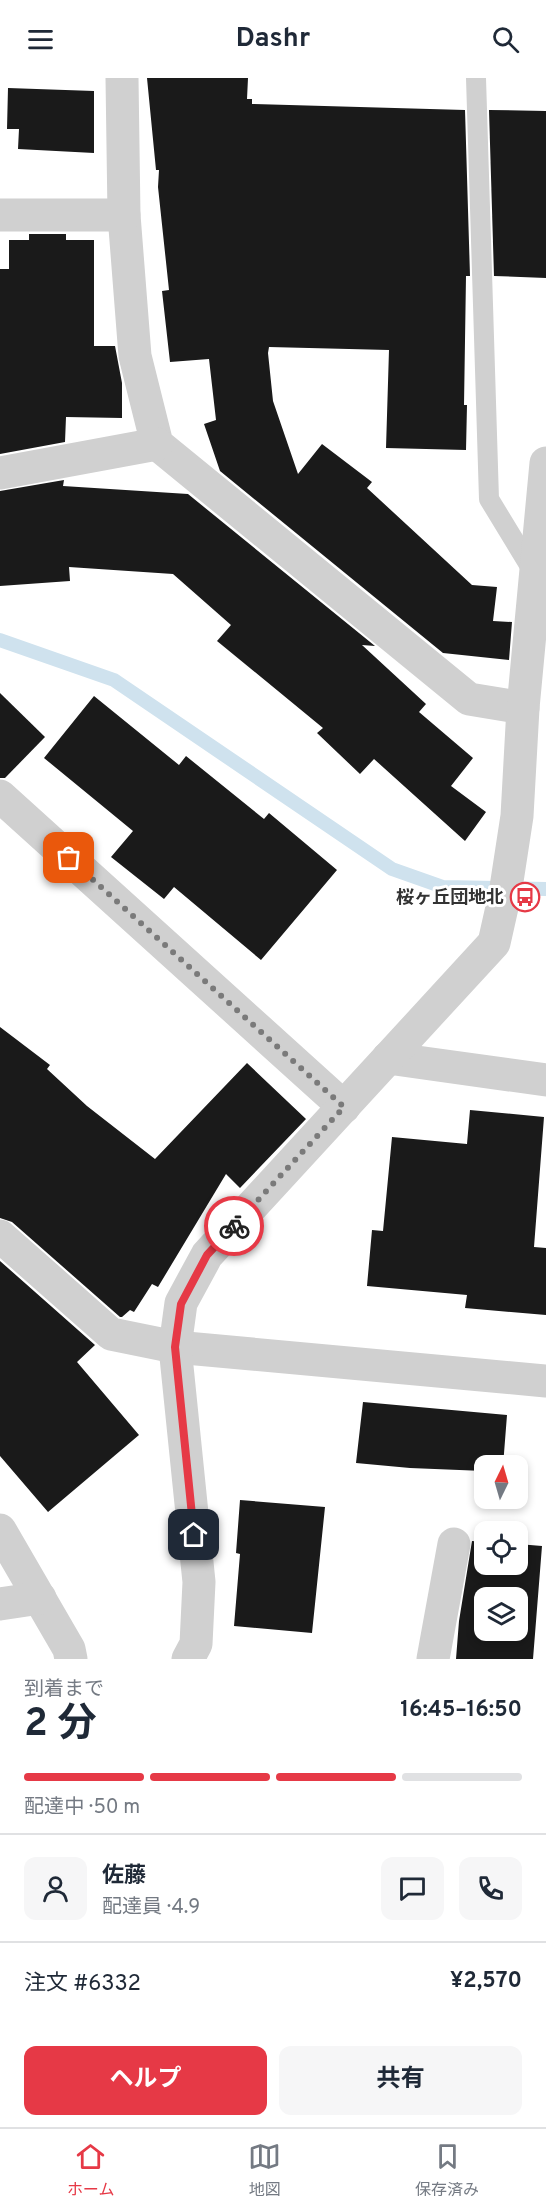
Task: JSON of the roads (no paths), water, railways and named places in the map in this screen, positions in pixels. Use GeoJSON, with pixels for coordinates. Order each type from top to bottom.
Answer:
{"type":"FeatureCollection","features":[{"type":"Feature","properties":{"kind":"street"},"geometry":{"type":"LineString","coordinates":[[122,78],[124,215],[135,356],[158,444],[469,699],[523,708]]}},
{"type":"Feature","properties":{"kind":"street"},"geometry":{"type":"LineString","coordinates":[[0,215],[124,215]]}},
{"type":"Feature","properties":{"kind":"street"},"geometry":{"type":"LineString","coordinates":[[0,473],[158,444]]}},
{"type":"Feature","properties":{"kind":"street"},"geometry":{"type":"LineString","coordinates":[[188,1659],[196,1644],[199,1582],[175,1347],[181,1304],[207,1255],[494,943],[506,894],[517,816],[523,708],[546,463]]}},
{"type":"Feature","properties":{"kind":"street"},"geometry":{"type":"LineString","coordinates":[[0,796],[344,1107]]}},
{"type":"Feature","properties":{"kind":"street"},"geometry":{"type":"LineString","coordinates":[[388,1058],[546,1080]]}},
{"type":"Feature","properties":{"kind":"street"},"geometry":{"type":"LineString","coordinates":[[0,1236],[111,1334],[175,1347],[546,1381]]}},
{"type":"Feature","properties":{"kind":"street"},"geometry":{"type":"LineString","coordinates":[[0,1530],[69,1649],[71,1659]]}},
{"type":"Feature","properties":{"kind":"street"},"geometry":{"type":"LineString","coordinates":[[433,1659],[454,1544]]}},
{"type":"Feature","properties":{"kind":"street"},"geometry":{"type":"LineString","coordinates":[[0,1604],[40,1598]]}},
{"type":"Feature","properties":{"kind":"lane"},"geometry":{"type":"LineString","coordinates":[[476,78],[489,499],[535,575]]}},
{"type":"Feature","properties":{"kind":"waterway"},"geometry":{"type":"LineString","coordinates":[[0,640],[114,680],[392,869],[443,887],[546,889]]}},
{"type":"Feature","properties":{"kind":"place","name":"桜ヶ丘団地北"},"geometry":{"type":"Point","coordinates":[525,897]}}]}
